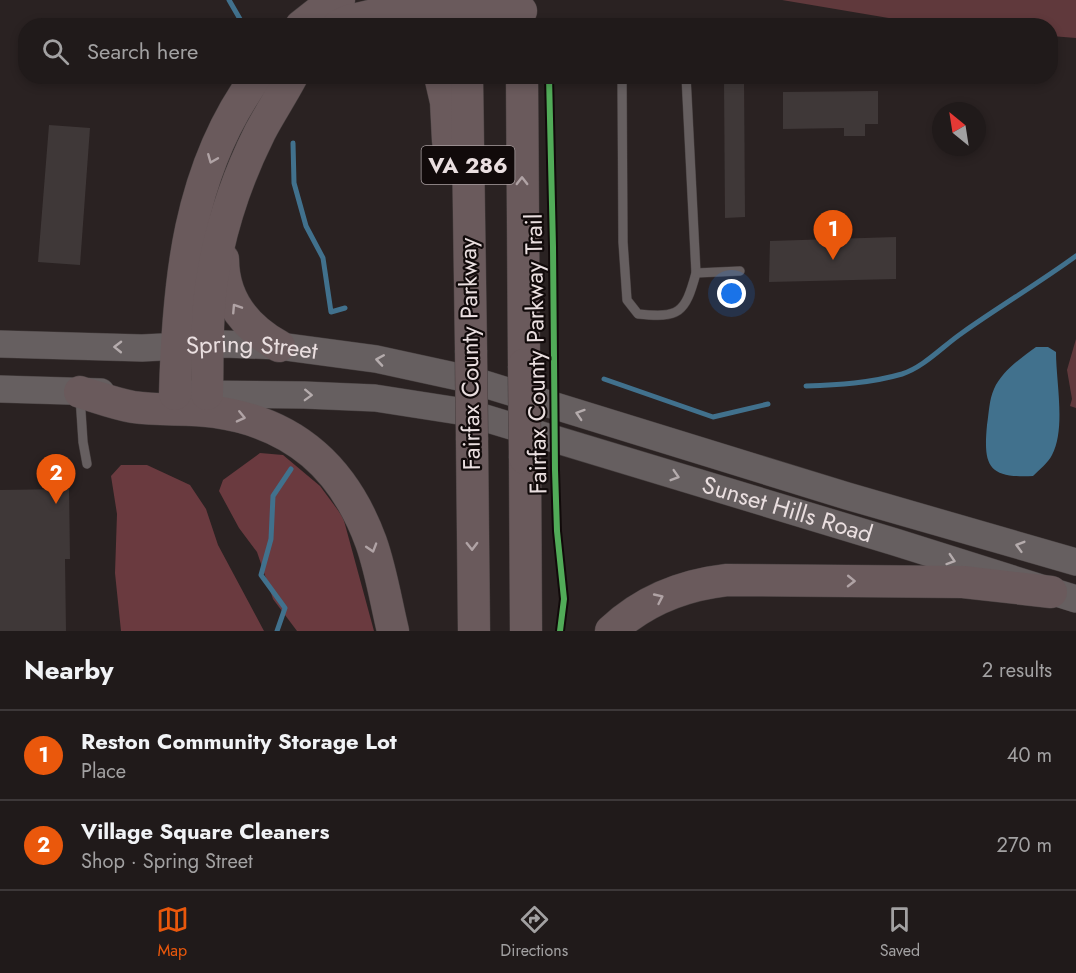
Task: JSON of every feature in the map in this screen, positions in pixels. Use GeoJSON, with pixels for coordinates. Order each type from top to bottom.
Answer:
{"type":"FeatureCollection","features":[{"type":"Feature","properties":{"kind":"highway"},"geometry":{"type":"LineString","coordinates":[[326,12],[341,18]]}},
{"type":"Feature","properties":{"kind":"highway"},"geometry":{"type":"LineString","coordinates":[[361,18],[374,15],[521,12]]}},
{"type":"Feature","properties":{"kind":"highway"},"geometry":{"type":"LineString","coordinates":[[175,394],[179,310],[189,234],[203,181],[224,131],[252,84]]}},
{"type":"Feature","properties":{"kind":"highway"},"geometry":{"type":"LineString","coordinates":[[207,394],[212,281],[229,209],[249,156],[291,84]]}},
{"type":"Feature","properties":{"kind":"highway"},"geometry":{"type":"LineString","coordinates":[[442,84],[446,102],[449,163],[469,254]]}},
{"type":"Feature","properties":{"kind":"highway","name":"Fairfax County Parkway"},"geometry":{"type":"LineString","coordinates":[[467,84],[474,631]]}},
{"type":"Feature","properties":{"kind":"highway","name":"VA 286"},"geometry":{"type":"LineString","coordinates":[[522,84],[526,631]]}},
{"type":"Feature","properties":{"kind":"highway"},"geometry":{"type":"LineString","coordinates":[[223,232],[223,269],[230,298],[249,325],[261,336],[279,346]]}},
{"type":"Feature","properties":{"kind":"highway"},"geometry":{"type":"LineString","coordinates":[[80,392],[132,407],[234,415],[268,425],[296,440],[338,479],[357,508],[372,545],[393,631]]}},
{"type":"Feature","properties":{"kind":"highway"},"geometry":{"type":"LineString","coordinates":[[610,631],[625,618],[655,599],[692,586],[727,580],[963,582],[1064,595]]}},
{"type":"Feature","properties":{"kind":"main road","name":"Spring Street"},"geometry":{"type":"LineString","coordinates":[[7,346],[142,348],[208,345],[279,346],[409,364],[499,388]]}},
{"type":"Feature","properties":{"kind":"main road","name":"Sunset Hills Road"},"geometry":{"type":"LineString","coordinates":[[499,388],[847,496],[1076,562]]}},
{"type":"Feature","properties":{"kind":"main road","name":"Spring Street"},"geometry":{"type":"LineString","coordinates":[[0,389],[175,394],[292,394],[375,398],[445,408],[500,422]]}},
{"type":"Feature","properties":{"kind":"main road","name":"Sunset Hills Road"},"geometry":{"type":"LineString","coordinates":[[500,422],[1064,595]]}},
{"type":"Feature","properties":{"kind":"lane"},"geometry":{"type":"LineString","coordinates":[[622,84],[622,242],[627,300],[638,314],[665,316],[678,310],[689,299],[696,273],[686,84]]}},
{"type":"Feature","properties":{"kind":"lane"},"geometry":{"type":"LineString","coordinates":[[696,273],[740,271]]}},
{"type":"Feature","properties":{"kind":"lane"},"geometry":{"type":"LineString","coordinates":[[80,392],[82,442],[87,464]]}},
{"type":"Feature","properties":{"kind":"shaded area"},"geometry":{"type":"Polygon","coordinates":[[[782,0],[1076,0],[1076,38],[1058,37],[1058,18],[889,18],[782,0]]]}},
{"type":"Feature","properties":{"kind":"shaded area"},"geometry":{"type":"Polygon","coordinates":[[[1076,339],[1076,408],[1070,406],[1072,399],[1067,370],[1076,339]]]}},
{"type":"Feature","properties":{"kind":"shaded area"},"geometry":{"type":"Polygon","coordinates":[[[260,453],[283,455],[320,486],[343,517],[374,631],[297,631],[273,599],[257,552],[239,528],[219,491],[223,480],[260,453]]]}},
{"type":"Feature","properties":{"kind":"shaded area"},"geometry":{"type":"Polygon","coordinates":[[[121,465],[147,465],[190,485],[206,509],[218,545],[264,631],[121,631],[115,573],[117,514],[111,476],[121,465]]]}},
{"type":"Feature","properties":{"kind":"water"},"geometry":{"type":"Polygon","coordinates":[[[1036,347],[1048,347],[1056,352],[1059,432],[1052,455],[1033,476],[1007,475],[992,467],[986,451],[991,398],[997,382],[1018,360],[1036,347]]]}},
{"type":"Feature","properties":{"kind":"building"},"geometry":{"type":"Polygon","coordinates":[[[724,84],[744,84],[745,217],[725,218],[724,84]]]}},
{"type":"Feature","properties":{"kind":"building"},"geometry":{"type":"Polygon","coordinates":[[[878,91],[878,124],[865,124],[865,136],[844,136],[844,128],[783,129],[783,92],[878,91]]]}},
{"type":"Feature","properties":{"kind":"building"},"geometry":{"type":"Polygon","coordinates":[[[49,125],[90,128],[80,265],[38,262],[49,125]]]}},
{"type":"Feature","properties":{"kind":"building"},"geometry":{"type":"Polygon","coordinates":[[[896,237],[896,279],[769,282],[770,241],[896,237]]]}},
{"type":"Feature","properties":{"kind":"building"},"geometry":{"type":"Polygon","coordinates":[[[69,489],[70,559],[65,559],[66,631],[0,631],[0,490],[69,489]]]}},
{"type":"Feature","properties":{"kind":"waterway"},"geometry":{"type":"LineString","coordinates":[[229,0],[239,18]]}},
{"type":"Feature","properties":{"kind":"waterway"},"geometry":{"type":"LineString","coordinates":[[293,143],[294,183],[306,226],[323,258],[331,312],[345,308]]}},
{"type":"Feature","properties":{"kind":"waterway"},"geometry":{"type":"LineString","coordinates":[[806,386],[866,381],[910,371],[976,323],[1076,256]]}},
{"type":"Feature","properties":{"kind":"waterway"},"geometry":{"type":"LineString","coordinates":[[604,379],[713,417],[768,404]]}},
{"type":"Feature","properties":{"kind":"waterway"},"geometry":{"type":"LineString","coordinates":[[277,631],[285,608],[261,575],[271,539],[273,496],[291,469]]}},
{"type":"Feature","properties":{"kind":"cycle path","name":"Fairfax County Parkway Trail"},"geometry":{"type":"LineString","coordinates":[[549,84],[555,470],[557,531],[564,599],[560,631]]}},
{"type":"Feature","properties":{"kind":"place","name":"Reston Community Storage Lot"},"geometry":{"type":"Point","coordinates":[833,260]}},
{"type":"Feature","properties":{"kind":"place","name":"Village Square Cleaners"},"geometry":{"type":"Point","coordinates":[56,504]}}]}
